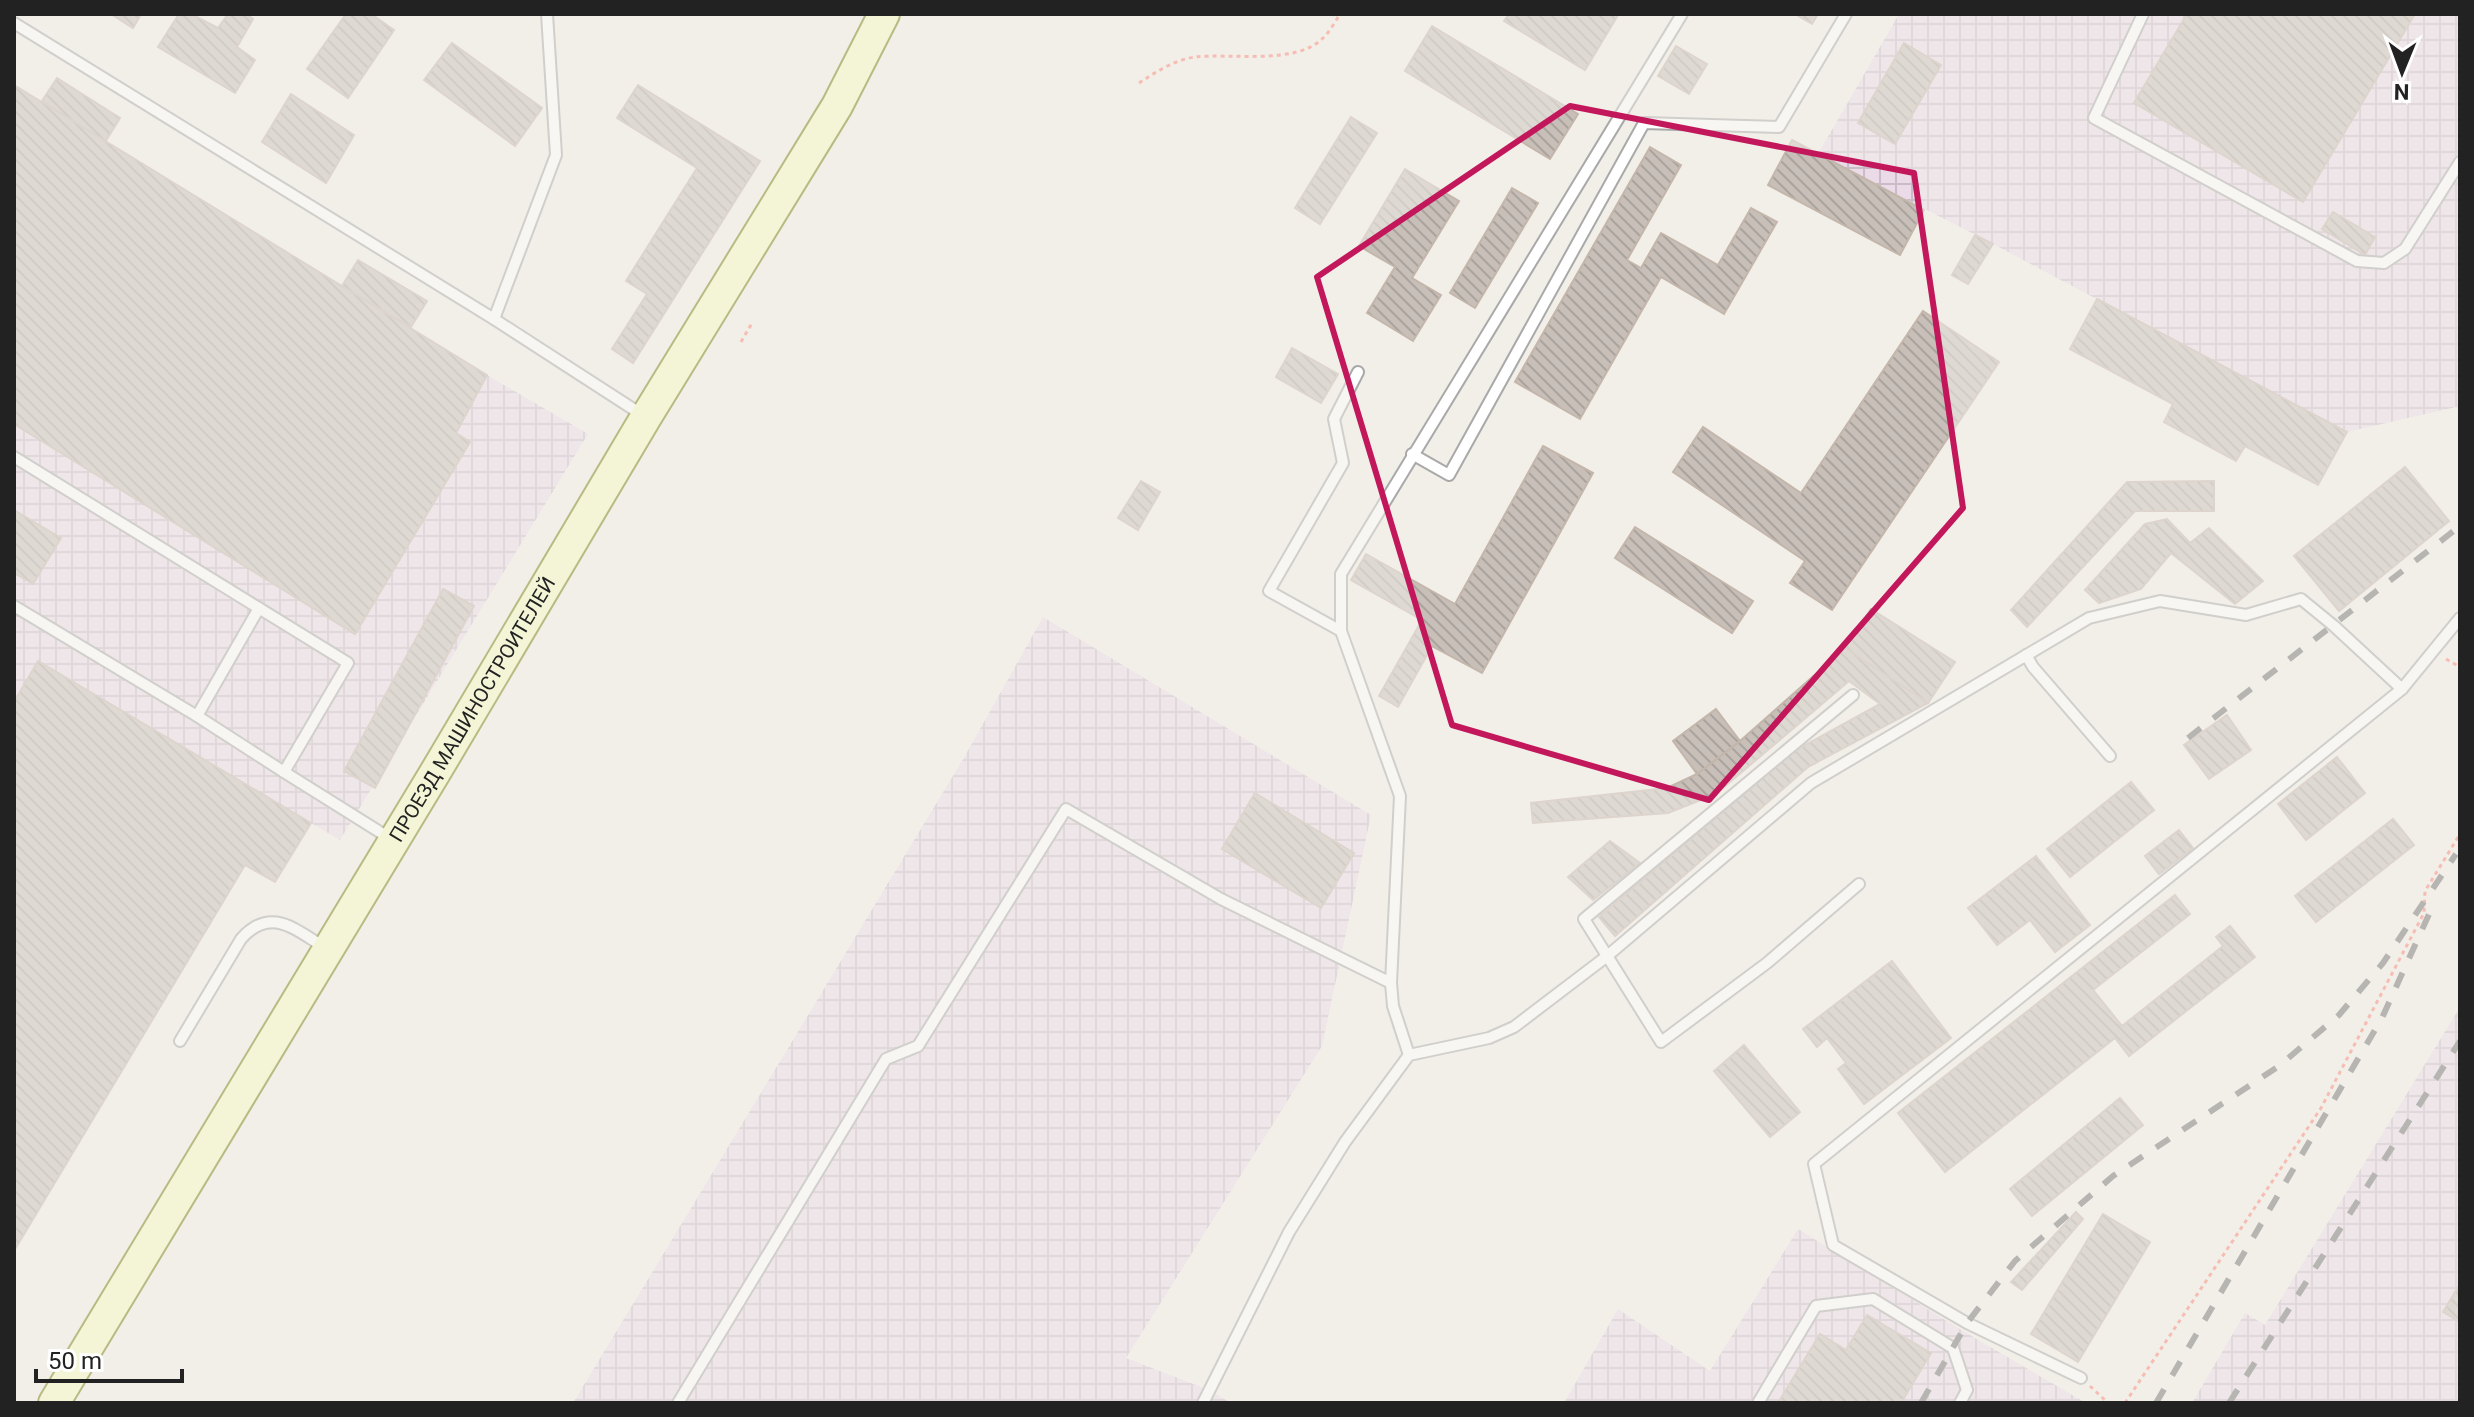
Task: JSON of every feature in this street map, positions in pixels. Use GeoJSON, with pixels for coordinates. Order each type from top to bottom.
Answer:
{"type":"FeatureCollection","features":[{"type":"Feature","properties":{"kind":"main road","name":"ПРОЕЗД МАШИНОСТРОИТЕЛЕЙ"},"geometry":{"type":"LineString","coordinates":[[76,1403],[402,845],[505,657],[654,422],[837,106],[885,17]]}},
{"type":"Feature","properties":{"kind":"main road","name":"ПРОЕЗД МАШИНОСТРОИТЕЛЕЙ"},"geometry":{"type":"LineString","coordinates":[[54,1403],[328,949],[402,845]]}},
{"type":"Feature","properties":{"kind":"lane"},"geometry":{"type":"LineString","coordinates":[[494,319],[556,155],[547,14]]}},
{"type":"Feature","properties":{"kind":"lane"},"geometry":{"type":"LineString","coordinates":[[1409,1055],[1393,1006],[1391,983],[1400,796],[1341,631],[1341,574],[1682,14]]}},
{"type":"Feature","properties":{"kind":"lane"},"geometry":{"type":"LineString","coordinates":[[1412,454],[1449,475],[1644,123],[1779,127],[1846,14]]}},
{"type":"Feature","properties":{"kind":"lane"},"geometry":{"type":"LineString","coordinates":[[2143,14],[2094,118],[2357,261],[2384,263],[2405,249],[2460,162]]}},
{"type":"Feature","properties":{"kind":"lane"},"geometry":{"type":"LineString","coordinates":[[14,23],[494,319],[654,422]]}},
{"type":"Feature","properties":{"kind":"lane"},"geometry":{"type":"LineString","coordinates":[[1341,631],[1269,591],[1343,463],[1334,419],[1358,372]]}},
{"type":"Feature","properties":{"kind":"lane"},"geometry":{"type":"LineString","coordinates":[[14,457],[348,663],[284,772]]}},
{"type":"Feature","properties":{"kind":"lane"},"geometry":{"type":"LineString","coordinates":[[1203,1403],[1289,1232],[1345,1142],[1409,1055],[1489,1038],[1514,1027],[1606,957],[1811,783],[2089,618],[2160,601],[2246,615],[2301,599],[2402,689]]}},
{"type":"Feature","properties":{"kind":"lane"},"geometry":{"type":"LineString","coordinates":[[14,606],[402,845]]}},
{"type":"Feature","properties":{"kind":"lane"},"geometry":{"type":"LineString","coordinates":[[197,716],[259,608]]}},
{"type":"Feature","properties":{"kind":"lane"},"geometry":{"type":"LineString","coordinates":[[2081,1378],[1967,1323],[1833,1245],[1814,1164],[2402,689],[2460,618]]}},
{"type":"Feature","properties":{"kind":"lane"},"geometry":{"type":"LineString","coordinates":[[2026,655],[2110,756]]}},
{"type":"Feature","properties":{"kind":"lane"},"geometry":{"type":"LineString","coordinates":[[1853,695],[1584,919],[1661,1042],[1767,963],[1859,884]]}},
{"type":"Feature","properties":{"kind":"lane"},"geometry":{"type":"LineString","coordinates":[[678,1403],[886,1059],[918,1046],[1066,809],[1221,899],[1391,983]]}},
{"type":"Feature","properties":{"kind":"lane"},"geometry":{"type":"LineString","coordinates":[[180,1041],[241,939],[252,926],[270,921],[286,924],[328,949]]}},
{"type":"Feature","properties":{"kind":"lane"},"geometry":{"type":"LineString","coordinates":[[1758,1403],[1816,1306],[1873,1299],[1953,1348],[1967,1390],[1960,1403]]}},
{"type":"Feature","properties":{"kind":"path"},"geometry":{"type":"LineString","coordinates":[[1139,83],[1165,67],[1192,57],[1289,54],[1310,48],[1323,39],[1340,14]]}},
{"type":"Feature","properties":{"kind":"path"},"geometry":{"type":"LineString","coordinates":[[741,342],[752,323]]}},
{"type":"Feature","properties":{"kind":"path"},"geometry":{"type":"LineString","coordinates":[[2125,1403],[2321,1108],[2424,913],[2425,891],[2460,834]]}},
{"type":"Feature","properties":{"kind":"path"},"geometry":{"type":"LineString","coordinates":[[2081,1378],[2108,1403]]}},
{"type":"Feature","properties":{"kind":"highlighted area"},"geometry":{"type":"Polygon","coordinates":[[[1570,106],[1914,173],[1963,508],[1709,800],[1452,725],[1317,277],[1570,106]]]}},
{"type":"Feature","properties":{"kind":"shaded area"},"geometry":{"type":"Polygon","coordinates":[[[1899,14],[2460,14],[2460,408],[2347,432],[1818,154],[1899,14]]]}},
{"type":"Feature","properties":{"kind":"shaded area"},"geometry":{"type":"Polygon","coordinates":[[[14,85],[588,434],[340,840],[311,823],[275,882],[245,865],[14,1251],[14,85]]]}},
{"type":"Feature","properties":{"kind":"shaded area"},"geometry":{"type":"Polygon","coordinates":[[[1043,617],[1371,815],[1322,1046],[1126,1358],[1209,1390],[1231,1403],[573,1403],[962,761],[1043,617]]]}},
{"type":"Feature","properties":{"kind":"shaded area"},"geometry":{"type":"Polygon","coordinates":[[[2460,1007],[2460,1403],[2192,1403],[2245,1313],[2265,1325],[2460,1007]]]}},
{"type":"Feature","properties":{"kind":"shaded area"},"geometry":{"type":"Polygon","coordinates":[[[1798,1229],[2086,1403],[1564,1403],[1618,1309],[1710,1371],[1798,1229]]]}},
{"type":"Feature","properties":{"kind":"building"},"geometry":{"type":"Polygon","coordinates":[[[111,14],[141,14],[133,28],[111,14]]]}},
{"type":"Feature","properties":{"kind":"building"},"geometry":{"type":"Polygon","coordinates":[[[179,14],[191,14],[218,28],[228,14],[246,14],[253,19],[237,47],[255,60],[235,93],[158,47],[179,14]]]}},
{"type":"Feature","properties":{"kind":"building"},"geometry":{"type":"Polygon","coordinates":[[[346,14],[371,14],[394,30],[348,98],[307,69],[346,14]]]}},
{"type":"Feature","properties":{"kind":"building"},"geometry":{"type":"Polygon","coordinates":[[[1509,14],[1618,15],[1585,70],[1504,21],[1509,14]]]}},
{"type":"Feature","properties":{"kind":"building"},"geometry":{"type":"Polygon","coordinates":[[[1795,14],[1818,14],[1812,24],[1795,14]]]}},
{"type":"Feature","properties":{"kind":"building"},"geometry":{"type":"Polygon","coordinates":[[[2187,14],[2415,14],[2303,202],[2134,103],[2187,14]]]}},
{"type":"Feature","properties":{"kind":"building"},"geometry":{"type":"Polygon","coordinates":[[[1432,26],[1578,114],[1550,159],[1405,71],[1432,26]]]}},
{"type":"Feature","properties":{"kind":"building"},"geometry":{"type":"Polygon","coordinates":[[[452,43],[542,108],[515,146],[424,80],[452,43]]]}},
{"type":"Feature","properties":{"kind":"building"},"geometry":{"type":"Polygon","coordinates":[[[1904,43],[1941,65],[1895,144],[1858,123],[1904,43]]]}},
{"type":"Feature","properties":{"kind":"building"},"geometry":{"type":"Polygon","coordinates":[[[1676,46],[1707,64],[1689,94],[1658,76],[1676,46]]]}},
{"type":"Feature","properties":{"kind":"building"},"geometry":{"type":"Polygon","coordinates":[[[57,78],[120,118],[105,142],[42,101],[57,78]]]}},
{"type":"Feature","properties":{"kind":"building"},"geometry":{"type":"Polygon","coordinates":[[[14,85],[487,375],[456,433],[470,442],[355,634],[14,424],[14,85]]]}},
{"type":"Feature","properties":{"kind":"building"},"geometry":{"type":"Polygon","coordinates":[[[638,85],[760,161],[633,363],[612,349],[647,294],[626,281],[697,168],[617,118],[638,85]]]}},
{"type":"Feature","properties":{"kind":"building"},"geometry":{"type":"Polygon","coordinates":[[[291,94],[354,135],[326,183],[262,142],[291,94]]]}},
{"type":"Feature","properties":{"kind":"building"},"geometry":{"type":"Polygon","coordinates":[[[1351,117],[1377,133],[1320,224],[1295,208],[1351,117]]]}},
{"type":"Feature","properties":{"kind":"building"},"geometry":{"type":"Polygon","coordinates":[[[1792,140],[1924,210],[1900,255],[1768,185],[1792,140]]]}},
{"type":"Feature","properties":{"kind":"building"},"geometry":{"type":"Polygon","coordinates":[[[1650,147],[1681,165],[1627,260],[1641,268],[1661,233],[1718,265],[1751,208],[1777,222],[1724,314],[1661,277],[1580,419],[1515,382],[1650,147]]]}},
{"type":"Feature","properties":{"kind":"building"},"geometry":{"type":"Polygon","coordinates":[[[1405,169],[1459,201],[1412,278],[1441,295],[1413,341],[1367,313],[1395,267],[1359,246],[1405,169]]]}},
{"type":"Feature","properties":{"kind":"building"},"geometry":{"type":"Polygon","coordinates":[[[1512,188],[1538,203],[1475,308],[1450,293],[1512,188]]]}},
{"type":"Feature","properties":{"kind":"building"},"geometry":{"type":"Polygon","coordinates":[[[2333,212],[2375,237],[2365,255],[2322,229],[2333,212]]]}},
{"type":"Feature","properties":{"kind":"building"},"geometry":{"type":"Polygon","coordinates":[[[1975,235],[1993,244],[1968,284],[1952,275],[1975,235]]]}},
{"type":"Feature","properties":{"kind":"building"},"geometry":{"type":"Polygon","coordinates":[[[358,260],[427,301],[411,327],[342,286],[358,260]]]}},
{"type":"Feature","properties":{"kind":"building"},"geometry":{"type":"Polygon","coordinates":[[[2097,299],[2347,432],[2318,485],[2245,446],[2236,461],[2164,422],[2173,404],[2070,349],[2097,299]]]}},
{"type":"Feature","properties":{"kind":"building"},"geometry":{"type":"Polygon","coordinates":[[[1923,311],[1999,362],[1832,610],[1790,583],[1805,561],[1673,472],[1703,427],[1801,493],[1923,311]]]}},
{"type":"Feature","properties":{"kind":"building"},"geometry":{"type":"Polygon","coordinates":[[[1292,348],[1338,374],[1321,403],[1276,377],[1292,348]]]}},
{"type":"Feature","properties":{"kind":"building"},"geometry":{"type":"Polygon","coordinates":[[[1543,446],[1593,473],[1482,673],[1432,646],[1398,707],[1379,696],[1422,620],[1351,580],[1366,554],[1455,604],[1543,446]]]}},
{"type":"Feature","properties":{"kind":"building"},"geometry":{"type":"Polygon","coordinates":[[[2405,467],[2449,521],[2339,611],[2294,556],[2405,467]]]}},
{"type":"Feature","properties":{"kind":"building"},"geometry":{"type":"Polygon","coordinates":[[[1141,481],[1160,492],[1138,530],[1118,518],[1141,481]]]}},
{"type":"Feature","properties":{"kind":"building"},"geometry":{"type":"Polygon","coordinates":[[[2214,481],[2214,511],[2135,511],[2027,627],[2011,610],[2127,482],[2214,481]]]}},
{"type":"Feature","properties":{"kind":"building"},"geometry":{"type":"Polygon","coordinates":[[[14,510],[61,538],[33,584],[14,573],[14,510]]]}},
{"type":"Feature","properties":{"kind":"building"},"geometry":{"type":"Polygon","coordinates":[[[2167,519],[2190,543],[2209,528],[2263,581],[2235,604],[2171,553],[2141,589],[2099,603],[2085,590],[2145,524],[2167,519]]]}},
{"type":"Feature","properties":{"kind":"building"},"geometry":{"type":"Polygon","coordinates":[[[1635,527],[1753,601],[1732,633],[1615,558],[1635,527]]]}},
{"type":"Feature","properties":{"kind":"building"},"geometry":{"type":"Polygon","coordinates":[[[443,589],[474,606],[375,788],[344,771],[443,589]]]}},
{"type":"Feature","properties":{"kind":"building"},"geometry":{"type":"Polygon","coordinates":[[[1871,609],[1955,662],[1928,703],[1845,648],[1871,609]]]}},
{"type":"Feature","properties":{"kind":"building"},"geometry":{"type":"Polygon","coordinates":[[[1845,648],[1928,703],[1808,767],[1615,936],[1599,917],[1796,750],[1880,704],[1849,681],[1716,794],[1668,813],[1533,823],[1531,803],[1667,788],[1697,774],[1740,741],[1845,648]]]}},
{"type":"Feature","properties":{"kind":"building"},"geometry":{"type":"Polygon","coordinates":[[[38,661],[311,823],[275,882],[245,865],[14,1251],[14,702],[38,661]]]}},
{"type":"Feature","properties":{"kind":"building"},"geometry":{"type":"Polygon","coordinates":[[[1716,709],[1740,741],[1697,774],[1673,741],[1716,709]]]}},
{"type":"Feature","properties":{"kind":"building"},"geometry":{"type":"Polygon","coordinates":[[[2227,715],[2251,750],[2209,779],[2184,745],[2227,715]]]}},
{"type":"Feature","properties":{"kind":"building"},"geometry":{"type":"Polygon","coordinates":[[[2337,757],[2365,793],[2306,840],[2278,804],[2337,757]]]}},
{"type":"Feature","properties":{"kind":"building"},"geometry":{"type":"Polygon","coordinates":[[[2131,782],[2154,810],[2070,877],[2047,849],[2131,782]]]}},
{"type":"Feature","properties":{"kind":"building"},"geometry":{"type":"Polygon","coordinates":[[[1255,793],[1354,853],[1321,908],[1222,849],[1255,793]]]}},
{"type":"Feature","properties":{"kind":"building"},"geometry":{"type":"Polygon","coordinates":[[[2393,819],[2414,845],[2316,922],[2295,896],[2393,819]]]}},
{"type":"Feature","properties":{"kind":"building"},"geometry":{"type":"Polygon","coordinates":[[[2179,830],[2193,848],[2159,874],[2145,856],[2179,830]]]}},
{"type":"Feature","properties":{"kind":"building"},"geometry":{"type":"Polygon","coordinates":[[[1610,841],[1640,863],[1593,900],[1568,877],[1610,841]]]}},
{"type":"Feature","properties":{"kind":"building"},"geometry":{"type":"Polygon","coordinates":[[[2036,856],[2090,925],[2055,952],[2030,920],[1997,945],[1968,908],[2036,856]]]}},
{"type":"Feature","properties":{"kind":"building"},"geometry":{"type":"Polygon","coordinates":[[[2175,895],[2190,914],[2093,990],[2122,1026],[2223,946],[2216,937],[2230,926],[2255,957],[2129,1056],[2115,1038],[1945,1172],[1898,1113],[2175,895]]]}},
{"type":"Feature","properties":{"kind":"building"},"geometry":{"type":"Polygon","coordinates":[[[1892,961],[1951,1038],[1864,1104],[1838,1069],[1846,1063],[1827,1038],[1817,1047],[1803,1029],[1892,961]]]}},
{"type":"Feature","properties":{"kind":"building"},"geometry":{"type":"Polygon","coordinates":[[[1744,1045],[1800,1112],[1770,1137],[1714,1071],[1744,1045]]]}},
{"type":"Feature","properties":{"kind":"building"},"geometry":{"type":"Polygon","coordinates":[[[2120,1098],[2143,1125],[2032,1216],[2010,1189],[2120,1098]]]}},
{"type":"Feature","properties":{"kind":"building"},"geometry":{"type":"Polygon","coordinates":[[[2076,1212],[2083,1219],[2022,1290],[2011,1282],[2076,1212]]]}},
{"type":"Feature","properties":{"kind":"building"},"geometry":{"type":"Polygon","coordinates":[[[2103,1214],[2150,1242],[2078,1362],[2031,1334],[2103,1214]]]}},
{"type":"Feature","properties":{"kind":"building"},"geometry":{"type":"Polygon","coordinates":[[[2460,1284],[2460,1322],[2443,1312],[2460,1284]]]}},
{"type":"Feature","properties":{"kind":"building"},"geometry":{"type":"Polygon","coordinates":[[[1867,1315],[1931,1353],[1901,1403],[1778,1403],[1820,1334],[1846,1350],[1867,1315]]]}},
{"type":"Feature","properties":{"kind":"railway"},"geometry":{"type":"LineString","coordinates":[[2188,738],[2460,526]]}},
{"type":"Feature","properties":{"kind":"railway"},"geometry":{"type":"LineString","coordinates":[[1921,1403],[1967,1323],[2015,1261],[2113,1176],[2279,1066],[2339,1015],[2383,963],[2456,854]]}},
{"type":"Feature","properties":{"kind":"railway"},"geometry":{"type":"LineString","coordinates":[[2156,1403],[2382,1018],[2435,901]]}},
{"type":"Feature","properties":{"kind":"railway"},"geometry":{"type":"LineString","coordinates":[[2229,1403],[2460,1041]]}}]}
